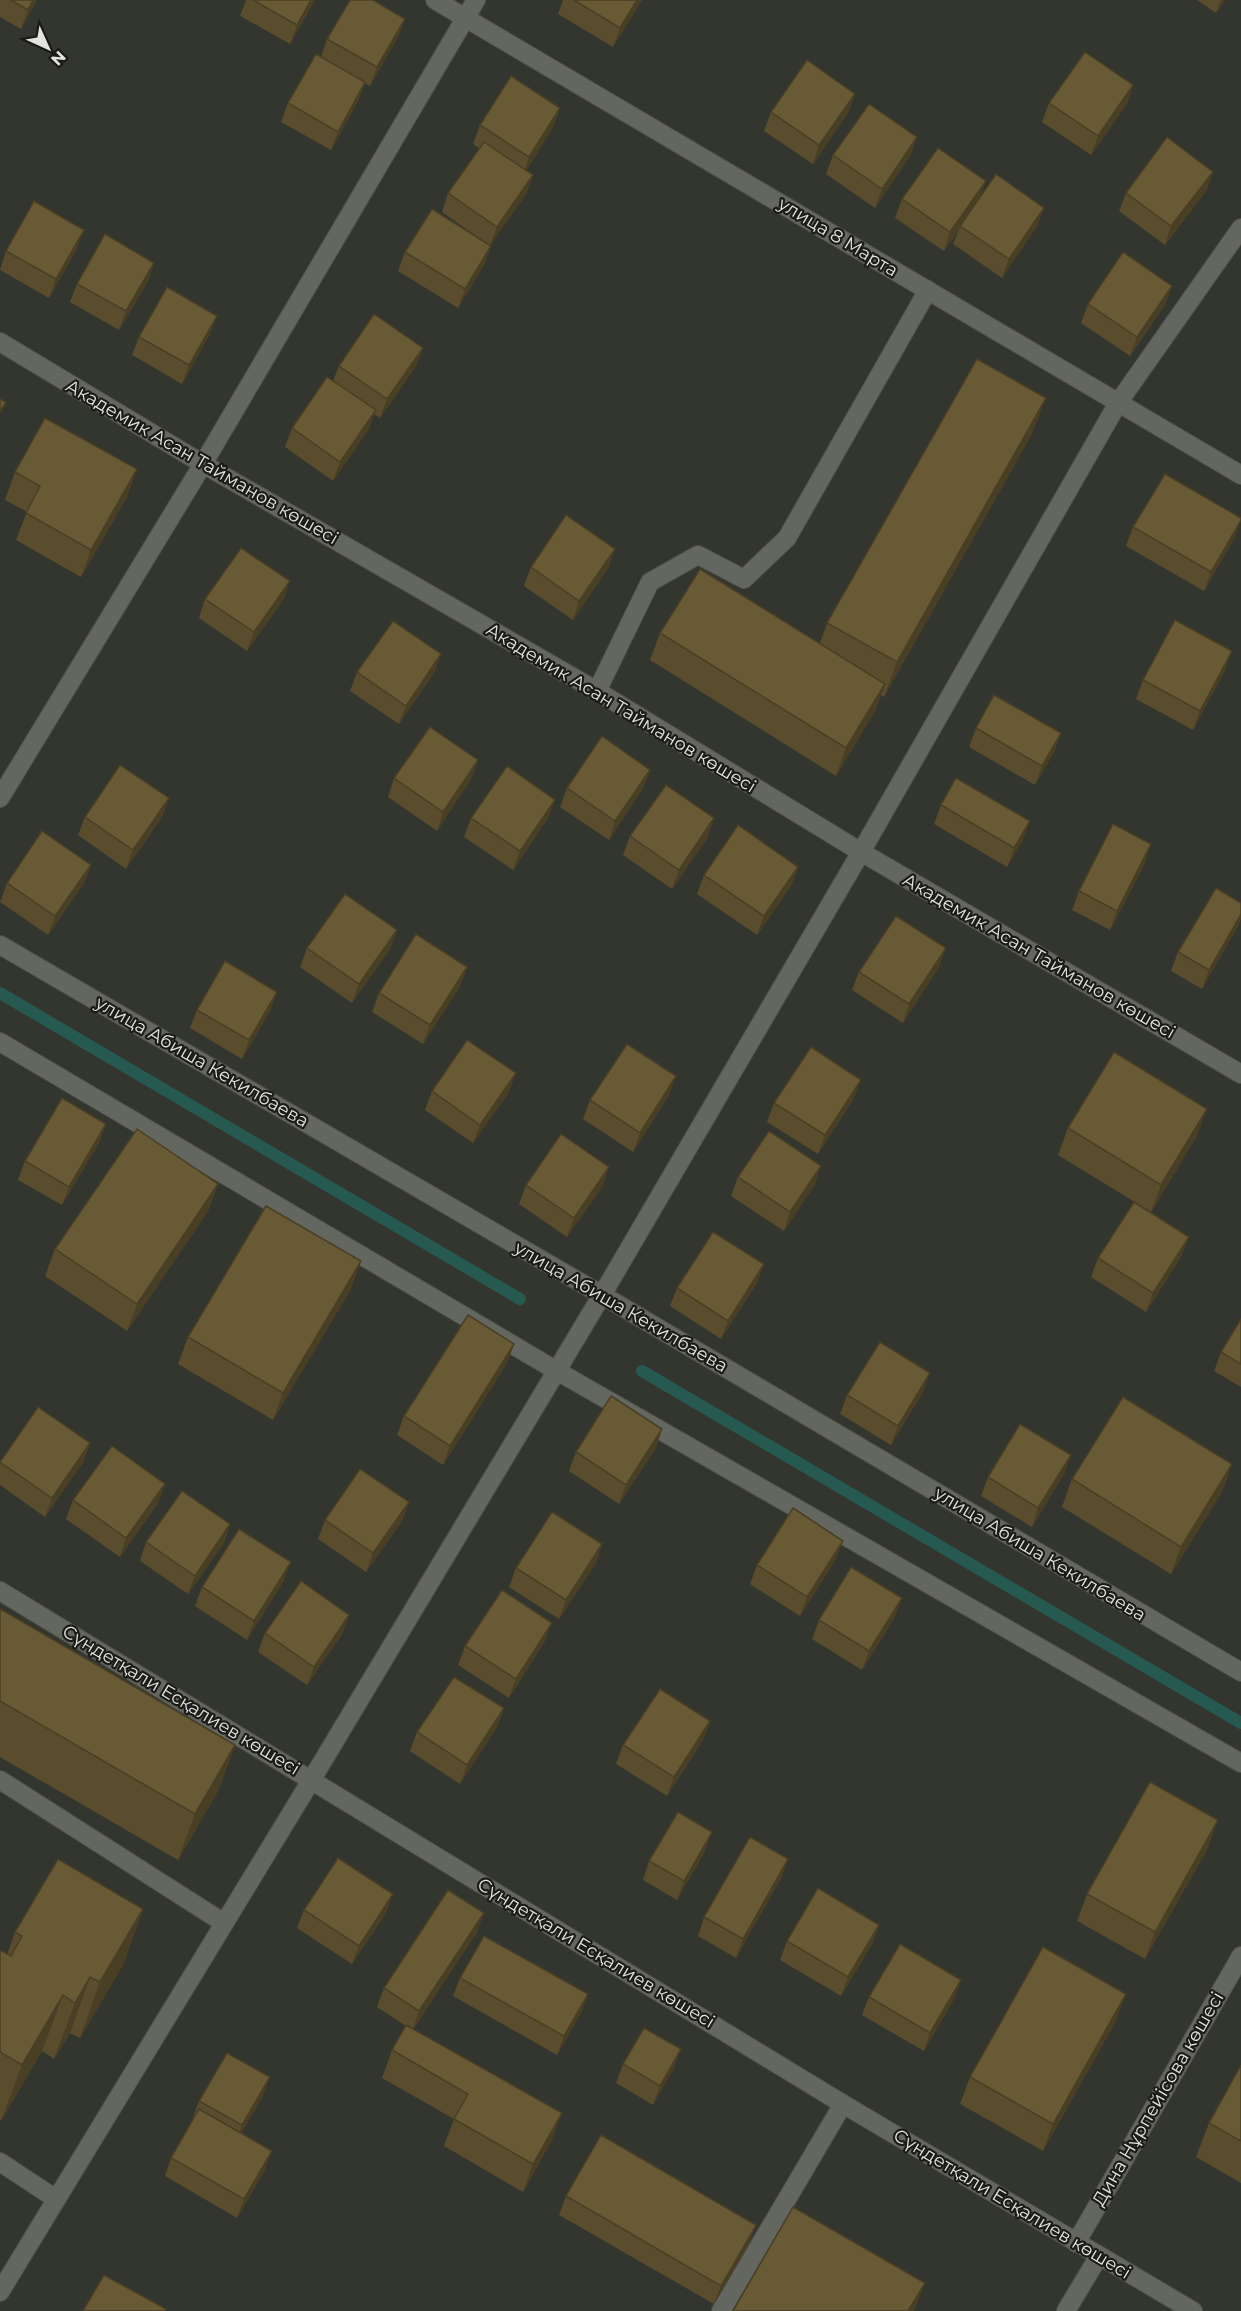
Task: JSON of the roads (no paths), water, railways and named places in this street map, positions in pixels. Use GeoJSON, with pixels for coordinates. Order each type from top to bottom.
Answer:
{"type":"FeatureCollection","features":[{"type":"Feature","properties":{"kind":"street","name":"улица 8 Марта"},"geometry":{"type":"LineString","coordinates":[[435,0],[1241,475]]}},
{"type":"Feature","properties":{"kind":"street"},"geometry":{"type":"LineString","coordinates":[[0,798],[203,464],[476,0]]}},
{"type":"Feature","properties":{"kind":"street"},"geometry":{"type":"LineString","coordinates":[[0,2292],[312,1779],[602,1295],[861,852],[1118,403],[1241,228]]}},
{"type":"Feature","properties":{"kind":"street"},"geometry":{"type":"LineString","coordinates":[[597,691],[650,582],[698,555],[744,579],[787,538],[928,290]]}},
{"type":"Feature","properties":{"kind":"street","name":"Академик Асан Тайманов көшесі"},"geometry":{"type":"LineString","coordinates":[[0,342],[203,464],[597,691],[861,852],[1241,1074]]}},
{"type":"Feature","properties":{"kind":"street","name":"улица Абиша Кекилбаева"},"geometry":{"type":"LineString","coordinates":[[0,945],[602,1295],[1241,1672]]}},
{"type":"Feature","properties":{"kind":"street"},"geometry":{"type":"LineString","coordinates":[[0,1042],[556,1371],[1241,1764]]}},
{"type":"Feature","properties":{"kind":"street","name":"Сүндетқали Есқалиев көшесі"},"geometry":{"type":"LineString","coordinates":[[0,1591],[843,2104],[1193,2311]]}},
{"type":"Feature","properties":{"kind":"street"},"geometry":{"type":"LineString","coordinates":[[0,1780],[224,1923]]}},
{"type":"Feature","properties":{"kind":"street","name":"Дина Нұрпейісова көшесі"},"geometry":{"type":"LineString","coordinates":[[1076,2243],[1241,1956]]}},
{"type":"Feature","properties":{"kind":"street"},"geometry":{"type":"LineString","coordinates":[[721,2311],[843,2104]]}},
{"type":"Feature","properties":{"kind":"street"},"geometry":{"type":"LineString","coordinates":[[0,2162],[56,2199]]}},
{"type":"Feature","properties":{"kind":"street"},"geometry":{"type":"LineString","coordinates":[[1066,2311],[1099,2256]]}},
{"type":"Feature","properties":{"kind":"waterway"},"geometry":{"type":"LineString","coordinates":[[0,993],[520,1299]]}},
{"type":"Feature","properties":{"kind":"waterway"},"geometry":{"type":"LineString","coordinates":[[642,1371],[1241,1723]]}}]}
